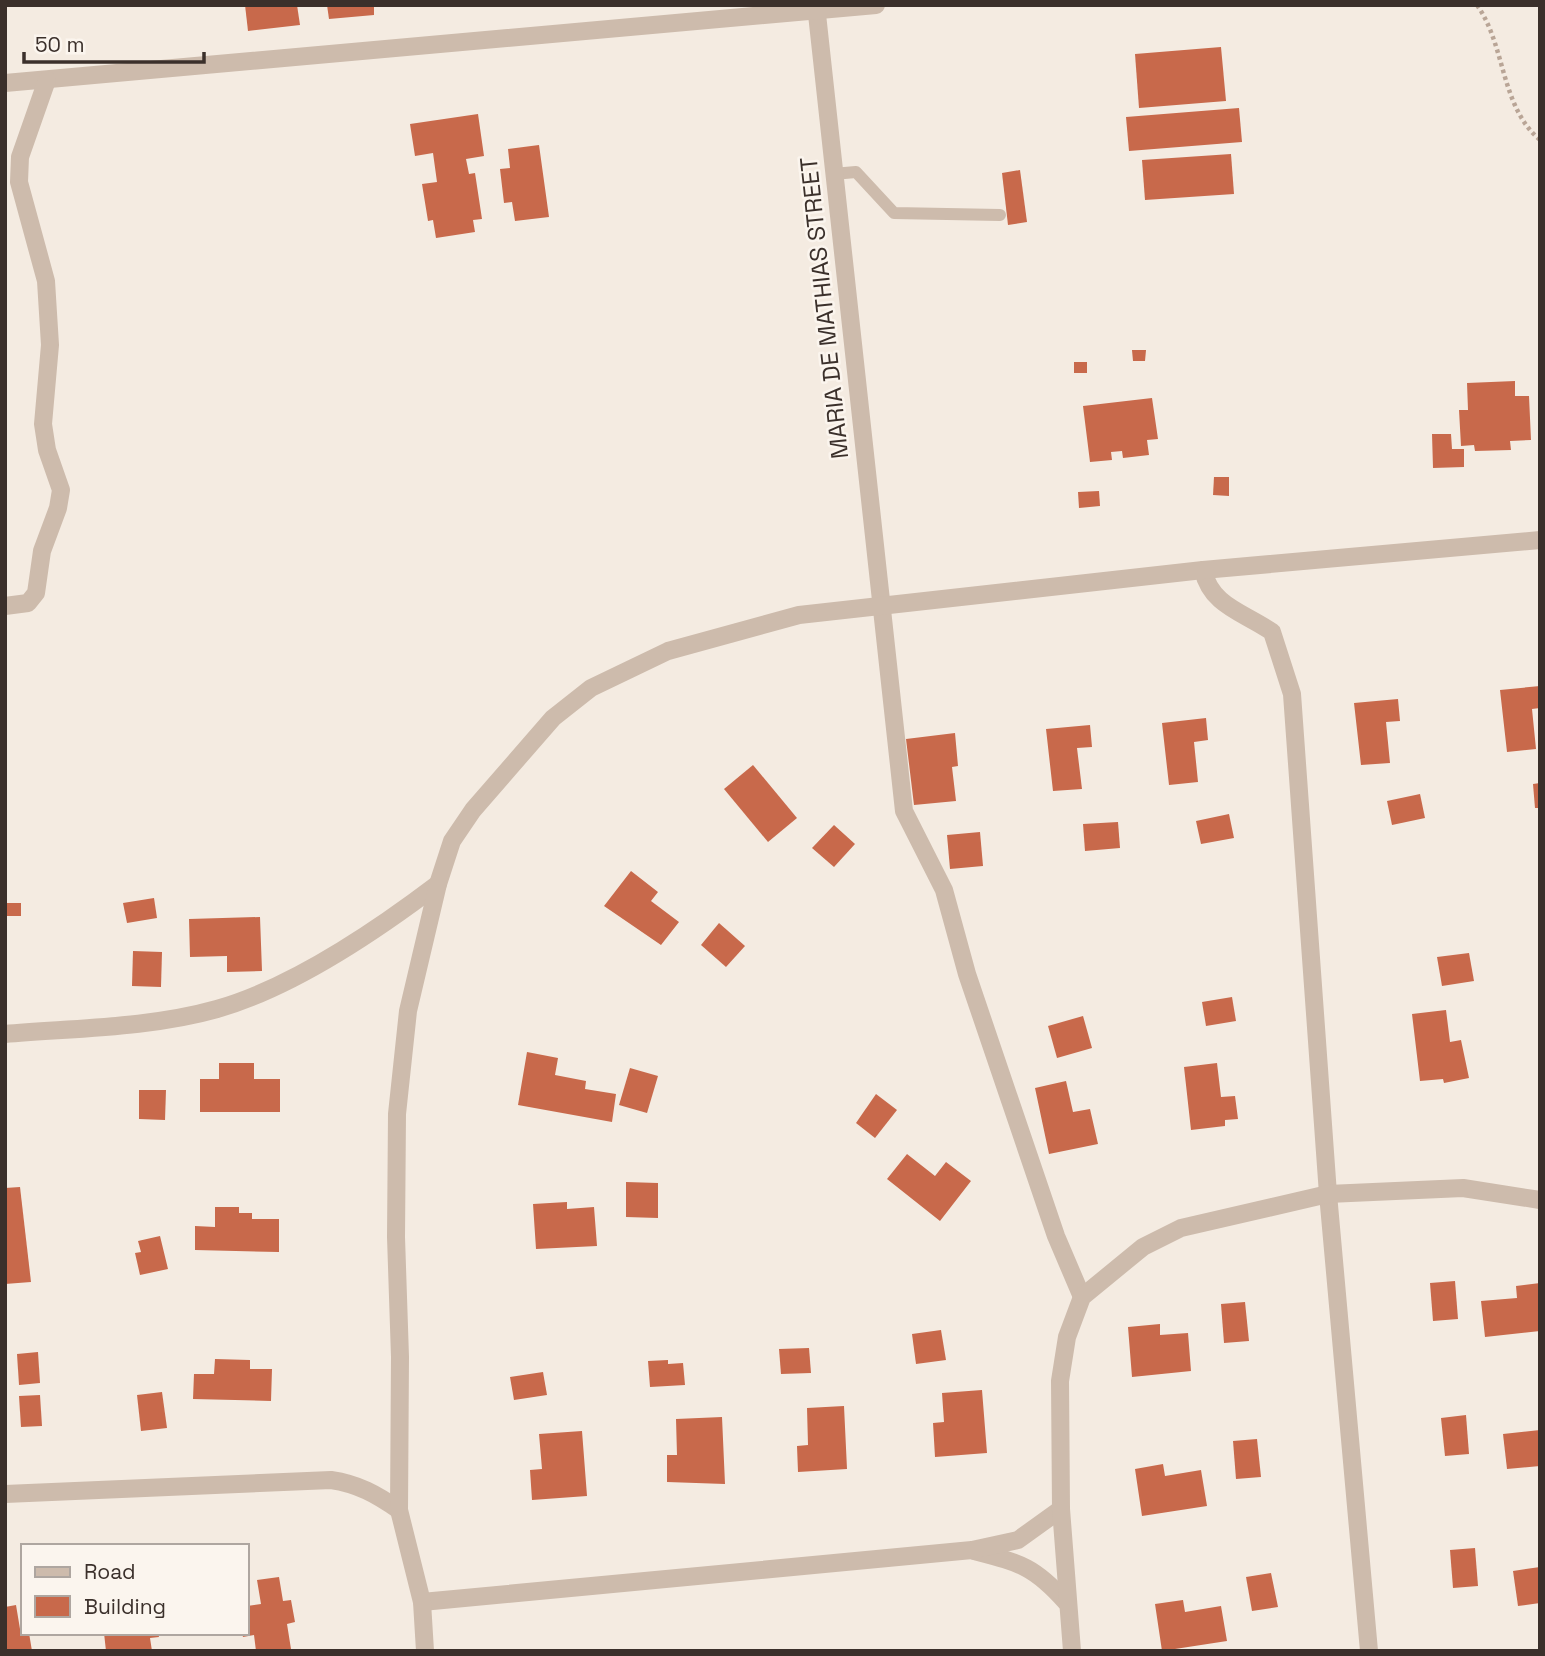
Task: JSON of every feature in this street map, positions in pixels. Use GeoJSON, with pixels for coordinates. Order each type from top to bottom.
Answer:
{"type":"FeatureCollection","features":[{"type":"Feature","properties":{"kind":"street"},"geometry":{"type":"LineString","coordinates":[[5,83],[816,8],[876,5]]}},
{"type":"Feature","properties":{"kind":"street","name":"MARIA DE MATHIAS STREET"},"geometry":{"type":"LineString","coordinates":[[816,8],[904,811],[944,890],[967,974],[1056,1236],[1082,1297]]}},
{"type":"Feature","properties":{"kind":"street"},"geometry":{"type":"LineString","coordinates":[[5,606],[28,603],[36,593],[42,551],[58,508],[61,490],[47,450],[43,424],[50,345],[46,281],[19,182],[20,157],[47,80]]}},
{"type":"Feature","properties":{"kind":"street"},"geometry":{"type":"LineString","coordinates":[[425,1651],[422,1602],[399,1510],[397,1114],[408,1011],[438,884],[453,841],[473,810],[553,718],[592,688],[668,651],[799,615],[1203,570],[1540,540]]}},
{"type":"Feature","properties":{"kind":"street"},"geometry":{"type":"LineString","coordinates":[[1203,570],[1207,587],[1218,601],[1272,632],[1292,694],[1328,1194],[1369,1651]]}},
{"type":"Feature","properties":{"kind":"street"},"geometry":{"type":"LineString","coordinates":[[5,1034],[149,1021],[216,1009],[258,994],[331,955],[392,919],[438,884]]}},
{"type":"Feature","properties":{"kind":"street"},"geometry":{"type":"LineString","coordinates":[[1072,1651],[1066,1602],[1061,1509],[1060,1381],[1067,1337],[1082,1297],[1143,1247],[1181,1228],[1328,1194],[1464,1188],[1540,1200]]}},
{"type":"Feature","properties":{"kind":"street"},"geometry":{"type":"LineString","coordinates":[[5,1493],[331,1480],[354,1484],[371,1491],[399,1510]]}},
{"type":"Feature","properties":{"kind":"street"},"geometry":{"type":"LineString","coordinates":[[422,1602],[972,1550],[1018,1540],[1061,1509]]}},
{"type":"Feature","properties":{"kind":"street"},"geometry":{"type":"LineString","coordinates":[[972,1550],[1029,1568],[1045,1579],[1066,1602]]}},
{"type":"Feature","properties":{"kind":"lane"},"geometry":{"type":"LineString","coordinates":[[833,174],[856,172],[894,213],[1000,215]]}},
{"type":"Feature","properties":{"kind":"path"},"geometry":{"type":"LineString","coordinates":[[1477,5],[1487,23],[1508,89],[1527,127],[1540,140]]}},
{"type":"Feature","properties":{"kind":"building"},"geometry":{"type":"Polygon","coordinates":[[[245,5],[297,5],[300,25],[248,31],[245,5]]]}},
{"type":"Feature","properties":{"kind":"building"},"geometry":{"type":"Polygon","coordinates":[[[327,5],[374,5],[374,15],[329,19],[327,5]]]}},
{"type":"Feature","properties":{"kind":"building"},"geometry":{"type":"Polygon","coordinates":[[[1221,47],[1226,101],[1139,108],[1135,54],[1221,47]]]}},
{"type":"Feature","properties":{"kind":"building"},"geometry":{"type":"Polygon","coordinates":[[[1239,108],[1242,142],[1129,151],[1126,117],[1239,108]]]}},
{"type":"Feature","properties":{"kind":"building"},"geometry":{"type":"Polygon","coordinates":[[[478,114],[484,156],[466,159],[469,174],[475,173],[482,219],[473,220],[475,232],[436,238],[433,220],[428,221],[422,184],[437,182],[433,153],[415,156],[410,124],[478,114]]]}},
{"type":"Feature","properties":{"kind":"building"},"geometry":{"type":"Polygon","coordinates":[[[539,145],[549,217],[515,221],[512,202],[504,203],[500,169],[510,168],[508,149],[539,145]]]}},
{"type":"Feature","properties":{"kind":"building"},"geometry":{"type":"Polygon","coordinates":[[[1231,154],[1234,194],[1145,200],[1142,160],[1231,154]]]}},
{"type":"Feature","properties":{"kind":"building"},"geometry":{"type":"Polygon","coordinates":[[[1020,170],[1027,222],[1008,225],[1002,173],[1020,170]]]}},
{"type":"Feature","properties":{"kind":"building"},"geometry":{"type":"Polygon","coordinates":[[[1132,350],[1146,350],[1145,361],[1133,361],[1132,350]]]}},
{"type":"Feature","properties":{"kind":"building"},"geometry":{"type":"Polygon","coordinates":[[[1074,362],[1087,362],[1087,373],[1074,373],[1074,362]]]}},
{"type":"Feature","properties":{"kind":"building"},"geometry":{"type":"Polygon","coordinates":[[[1515,381],[1515,396],[1529,396],[1531,440],[1510,441],[1511,450],[1475,451],[1474,445],[1461,446],[1459,410],[1468,410],[1467,383],[1515,381]]]}},
{"type":"Feature","properties":{"kind":"building"},"geometry":{"type":"Polygon","coordinates":[[[1152,398],[1158,439],[1147,440],[1149,455],[1123,458],[1122,451],[1111,452],[1112,460],[1090,462],[1083,406],[1152,398]]]}},
{"type":"Feature","properties":{"kind":"building"},"geometry":{"type":"Polygon","coordinates":[[[1432,434],[1451,434],[1452,449],[1464,449],[1464,467],[1433,468],[1432,434]]]}},
{"type":"Feature","properties":{"kind":"building"},"geometry":{"type":"Polygon","coordinates":[[[1214,477],[1229,477],[1229,496],[1213,495],[1214,477]]]}},
{"type":"Feature","properties":{"kind":"building"},"geometry":{"type":"Polygon","coordinates":[[[1099,491],[1100,506],[1079,508],[1078,492],[1099,491]]]}},
{"type":"Feature","properties":{"kind":"building"},"geometry":{"type":"Polygon","coordinates":[[[1540,686],[1540,708],[1532,709],[1536,749],[1507,752],[1500,690],[1540,686]]]}},
{"type":"Feature","properties":{"kind":"building"},"geometry":{"type":"Polygon","coordinates":[[[1398,699],[1400,721],[1386,722],[1390,763],[1361,765],[1354,703],[1398,699]]]}},
{"type":"Feature","properties":{"kind":"building"},"geometry":{"type":"Polygon","coordinates":[[[1206,718],[1208,740],[1194,742],[1198,782],[1169,785],[1162,723],[1206,718]]]}},
{"type":"Feature","properties":{"kind":"building"},"geometry":{"type":"Polygon","coordinates":[[[1090,725],[1092,747],[1077,748],[1082,789],[1053,791],[1046,729],[1090,725]]]}},
{"type":"Feature","properties":{"kind":"building"},"geometry":{"type":"Polygon","coordinates":[[[955,733],[958,766],[952,767],[956,801],[914,805],[906,739],[955,733]]]}},
{"type":"Feature","properties":{"kind":"building"},"geometry":{"type":"Polygon","coordinates":[[[753,765],[797,818],[768,842],[724,789],[753,765]]]}},
{"type":"Feature","properties":{"kind":"building"},"geometry":{"type":"Polygon","coordinates":[[[1540,783],[1540,808],[1535,808],[1533,784],[1540,783]]]}},
{"type":"Feature","properties":{"kind":"building"},"geometry":{"type":"Polygon","coordinates":[[[1420,794],[1425,818],[1392,825],[1387,801],[1420,794]]]}},
{"type":"Feature","properties":{"kind":"building"},"geometry":{"type":"Polygon","coordinates":[[[1229,814],[1234,838],[1201,844],[1196,821],[1229,814]]]}},
{"type":"Feature","properties":{"kind":"building"},"geometry":{"type":"Polygon","coordinates":[[[1118,822],[1120,848],[1085,851],[1083,824],[1118,822]]]}},
{"type":"Feature","properties":{"kind":"building"},"geometry":{"type":"Polygon","coordinates":[[[834,825],[855,844],[834,867],[812,848],[834,825]]]}},
{"type":"Feature","properties":{"kind":"building"},"geometry":{"type":"Polygon","coordinates":[[[980,832],[983,866],[950,869],[947,835],[980,832]]]}},
{"type":"Feature","properties":{"kind":"building"},"geometry":{"type":"Polygon","coordinates":[[[631,871],[658,892],[651,901],[679,922],[661,945],[604,906],[631,871]]]}},
{"type":"Feature","properties":{"kind":"building"},"geometry":{"type":"Polygon","coordinates":[[[154,898],[157,918],[127,923],[123,903],[154,898]]]}},
{"type":"Feature","properties":{"kind":"building"},"geometry":{"type":"Polygon","coordinates":[[[5,903],[21,903],[21,916],[5,916],[5,903]]]}},
{"type":"Feature","properties":{"kind":"building"},"geometry":{"type":"Polygon","coordinates":[[[260,917],[262,971],[227,972],[227,956],[190,957],[189,919],[260,917]]]}},
{"type":"Feature","properties":{"kind":"building"},"geometry":{"type":"Polygon","coordinates":[[[719,923],[745,946],[726,967],[701,945],[719,923]]]}},
{"type":"Feature","properties":{"kind":"building"},"geometry":{"type":"Polygon","coordinates":[[[133,951],[162,952],[161,987],[132,986],[133,951]]]}},
{"type":"Feature","properties":{"kind":"building"},"geometry":{"type":"Polygon","coordinates":[[[1469,953],[1474,981],[1442,986],[1437,957],[1469,953]]]}},
{"type":"Feature","properties":{"kind":"building"},"geometry":{"type":"Polygon","coordinates":[[[1232,997],[1236,1021],[1206,1026],[1202,1002],[1232,997]]]}},
{"type":"Feature","properties":{"kind":"building"},"geometry":{"type":"Polygon","coordinates":[[[1446,1010],[1450,1042],[1461,1040],[1469,1078],[1444,1083],[1443,1079],[1420,1081],[1412,1014],[1446,1010]]]}},
{"type":"Feature","properties":{"kind":"building"},"geometry":{"type":"Polygon","coordinates":[[[1083,1016],[1092,1048],[1057,1058],[1048,1026],[1083,1016]]]}},
{"type":"Feature","properties":{"kind":"building"},"geometry":{"type":"Polygon","coordinates":[[[527,1052],[558,1058],[555,1075],[586,1081],[585,1089],[616,1094],[612,1122],[518,1105],[527,1052]]]}},
{"type":"Feature","properties":{"kind":"building"},"geometry":{"type":"Polygon","coordinates":[[[219,1063],[254,1063],[254,1079],[280,1079],[280,1112],[200,1112],[200,1079],[219,1079],[219,1063]]]}},
{"type":"Feature","properties":{"kind":"building"},"geometry":{"type":"Polygon","coordinates":[[[1217,1063],[1221,1097],[1235,1096],[1238,1119],[1225,1120],[1225,1126],[1191,1130],[1184,1067],[1217,1063]]]}},
{"type":"Feature","properties":{"kind":"building"},"geometry":{"type":"Polygon","coordinates":[[[630,1068],[658,1076],[647,1113],[619,1105],[630,1068]]]}},
{"type":"Feature","properties":{"kind":"building"},"geometry":{"type":"Polygon","coordinates":[[[1066,1081],[1073,1112],[1090,1109],[1098,1144],[1049,1154],[1035,1088],[1066,1081]]]}},
{"type":"Feature","properties":{"kind":"building"},"geometry":{"type":"Polygon","coordinates":[[[139,1090],[166,1090],[165,1120],[139,1119],[139,1090]]]}},
{"type":"Feature","properties":{"kind":"building"},"geometry":{"type":"Polygon","coordinates":[[[876,1094],[897,1110],[875,1138],[856,1123],[876,1094]]]}},
{"type":"Feature","properties":{"kind":"building"},"geometry":{"type":"Polygon","coordinates":[[[907,1154],[935,1176],[946,1162],[971,1181],[940,1221],[887,1179],[907,1154]]]}},
{"type":"Feature","properties":{"kind":"building"},"geometry":{"type":"Polygon","coordinates":[[[626,1182],[658,1183],[658,1218],[626,1217],[626,1182]]]}},
{"type":"Feature","properties":{"kind":"building"},"geometry":{"type":"Polygon","coordinates":[[[20,1187],[31,1282],[5,1284],[5,1188],[20,1187]]]}},
{"type":"Feature","properties":{"kind":"building"},"geometry":{"type":"Polygon","coordinates":[[[567,1202],[567,1209],[594,1207],[597,1246],[536,1249],[533,1204],[567,1202]]]}},
{"type":"Feature","properties":{"kind":"building"},"geometry":{"type":"Polygon","coordinates":[[[215,1207],[239,1207],[239,1213],[252,1213],[252,1219],[279,1219],[279,1252],[195,1250],[195,1226],[215,1227],[215,1207]]]}},
{"type":"Feature","properties":{"kind":"building"},"geometry":{"type":"Polygon","coordinates":[[[160,1236],[168,1269],[140,1275],[135,1253],[141,1252],[138,1241],[160,1236]]]}},
{"type":"Feature","properties":{"kind":"building"},"geometry":{"type":"Polygon","coordinates":[[[1455,1281],[1458,1319],[1433,1321],[1430,1283],[1455,1281]]]}},
{"type":"Feature","properties":{"kind":"building"},"geometry":{"type":"Polygon","coordinates":[[[1540,1283],[1540,1331],[1485,1337],[1481,1301],[1517,1298],[1516,1286],[1540,1283]]]}},
{"type":"Feature","properties":{"kind":"building"},"geometry":{"type":"Polygon","coordinates":[[[1245,1302],[1249,1341],[1224,1343],[1221,1304],[1245,1302]]]}},
{"type":"Feature","properties":{"kind":"building"},"geometry":{"type":"Polygon","coordinates":[[[1160,1324],[1160,1335],[1188,1333],[1191,1371],[1132,1377],[1128,1327],[1160,1324]]]}},
{"type":"Feature","properties":{"kind":"building"},"geometry":{"type":"Polygon","coordinates":[[[941,1330],[946,1360],[916,1364],[912,1334],[941,1330]]]}},
{"type":"Feature","properties":{"kind":"building"},"geometry":{"type":"Polygon","coordinates":[[[809,1348],[811,1373],[781,1374],[779,1349],[809,1348]]]}},
{"type":"Feature","properties":{"kind":"building"},"geometry":{"type":"Polygon","coordinates":[[[38,1352],[40,1383],[19,1385],[17,1354],[38,1352]]]}},
{"type":"Feature","properties":{"kind":"building"},"geometry":{"type":"Polygon","coordinates":[[[215,1359],[250,1360],[250,1369],[272,1369],[271,1401],[193,1399],[194,1374],[214,1374],[215,1359]]]}},
{"type":"Feature","properties":{"kind":"building"},"geometry":{"type":"Polygon","coordinates":[[[668,1360],[668,1364],[683,1363],[685,1385],[650,1387],[648,1361],[668,1360]]]}},
{"type":"Feature","properties":{"kind":"building"},"geometry":{"type":"Polygon","coordinates":[[[543,1372],[547,1395],[514,1400],[510,1377],[543,1372]]]}},
{"type":"Feature","properties":{"kind":"building"},"geometry":{"type":"Polygon","coordinates":[[[982,1390],[987,1453],[935,1457],[933,1423],[944,1422],[942,1393],[982,1390]]]}},
{"type":"Feature","properties":{"kind":"building"},"geometry":{"type":"Polygon","coordinates":[[[162,1392],[167,1428],[141,1431],[137,1395],[162,1392]]]}},
{"type":"Feature","properties":{"kind":"building"},"geometry":{"type":"Polygon","coordinates":[[[40,1395],[42,1426],[21,1427],[19,1396],[40,1395]]]}},
{"type":"Feature","properties":{"kind":"building"},"geometry":{"type":"Polygon","coordinates":[[[844,1406],[847,1469],[798,1472],[797,1446],[808,1445],[807,1408],[844,1406]]]}},
{"type":"Feature","properties":{"kind":"building"},"geometry":{"type":"Polygon","coordinates":[[[1466,1415],[1469,1454],[1445,1456],[1441,1418],[1466,1415]]]}},
{"type":"Feature","properties":{"kind":"building"},"geometry":{"type":"Polygon","coordinates":[[[722,1417],[725,1484],[667,1482],[667,1455],[677,1455],[676,1419],[722,1417]]]}},
{"type":"Feature","properties":{"kind":"building"},"geometry":{"type":"Polygon","coordinates":[[[1540,1430],[1540,1466],[1507,1469],[1503,1434],[1540,1430]]]}},
{"type":"Feature","properties":{"kind":"building"},"geometry":{"type":"Polygon","coordinates":[[[582,1431],[587,1496],[532,1500],[530,1470],[542,1469],[539,1434],[582,1431]]]}},
{"type":"Feature","properties":{"kind":"building"},"geometry":{"type":"Polygon","coordinates":[[[1257,1439],[1261,1477],[1236,1479],[1233,1441],[1257,1439]]]}},
{"type":"Feature","properties":{"kind":"building"},"geometry":{"type":"Polygon","coordinates":[[[1163,1464],[1165,1476],[1201,1470],[1207,1506],[1142,1516],[1135,1469],[1163,1464]]]}},
{"type":"Feature","properties":{"kind":"building"},"geometry":{"type":"Polygon","coordinates":[[[1475,1548],[1478,1586],[1453,1588],[1450,1550],[1475,1548]]]}},
{"type":"Feature","properties":{"kind":"building"},"geometry":{"type":"Polygon","coordinates":[[[1540,1567],[1540,1603],[1518,1606],[1513,1571],[1540,1567]]]}},
{"type":"Feature","properties":{"kind":"building"},"geometry":{"type":"Polygon","coordinates":[[[1271,1573],[1278,1607],[1252,1611],[1246,1577],[1271,1573]]]}},
{"type":"Feature","properties":{"kind":"building"},"geometry":{"type":"Polygon","coordinates":[[[279,1577],[283,1601],[291,1600],[295,1622],[287,1624],[291,1649],[256,1651],[254,1635],[243,1637],[248,1635],[248,1606],[261,1604],[257,1580],[279,1577]]]}},
{"type":"Feature","properties":{"kind":"building"},"geometry":{"type":"Polygon","coordinates":[[[1183,1600],[1185,1612],[1221,1606],[1227,1641],[1162,1651],[1155,1604],[1183,1600]]]}},
{"type":"Feature","properties":{"kind":"building"},"geometry":{"type":"Polygon","coordinates":[[[16,1605],[21,1635],[29,1635],[32,1651],[5,1651],[5,1607],[16,1605]]]}},
{"type":"Feature","properties":{"kind":"building"},"geometry":{"type":"Polygon","coordinates":[[[104,1635],[158,1635],[150,1638],[152,1651],[106,1651],[104,1635]]]}}]}
